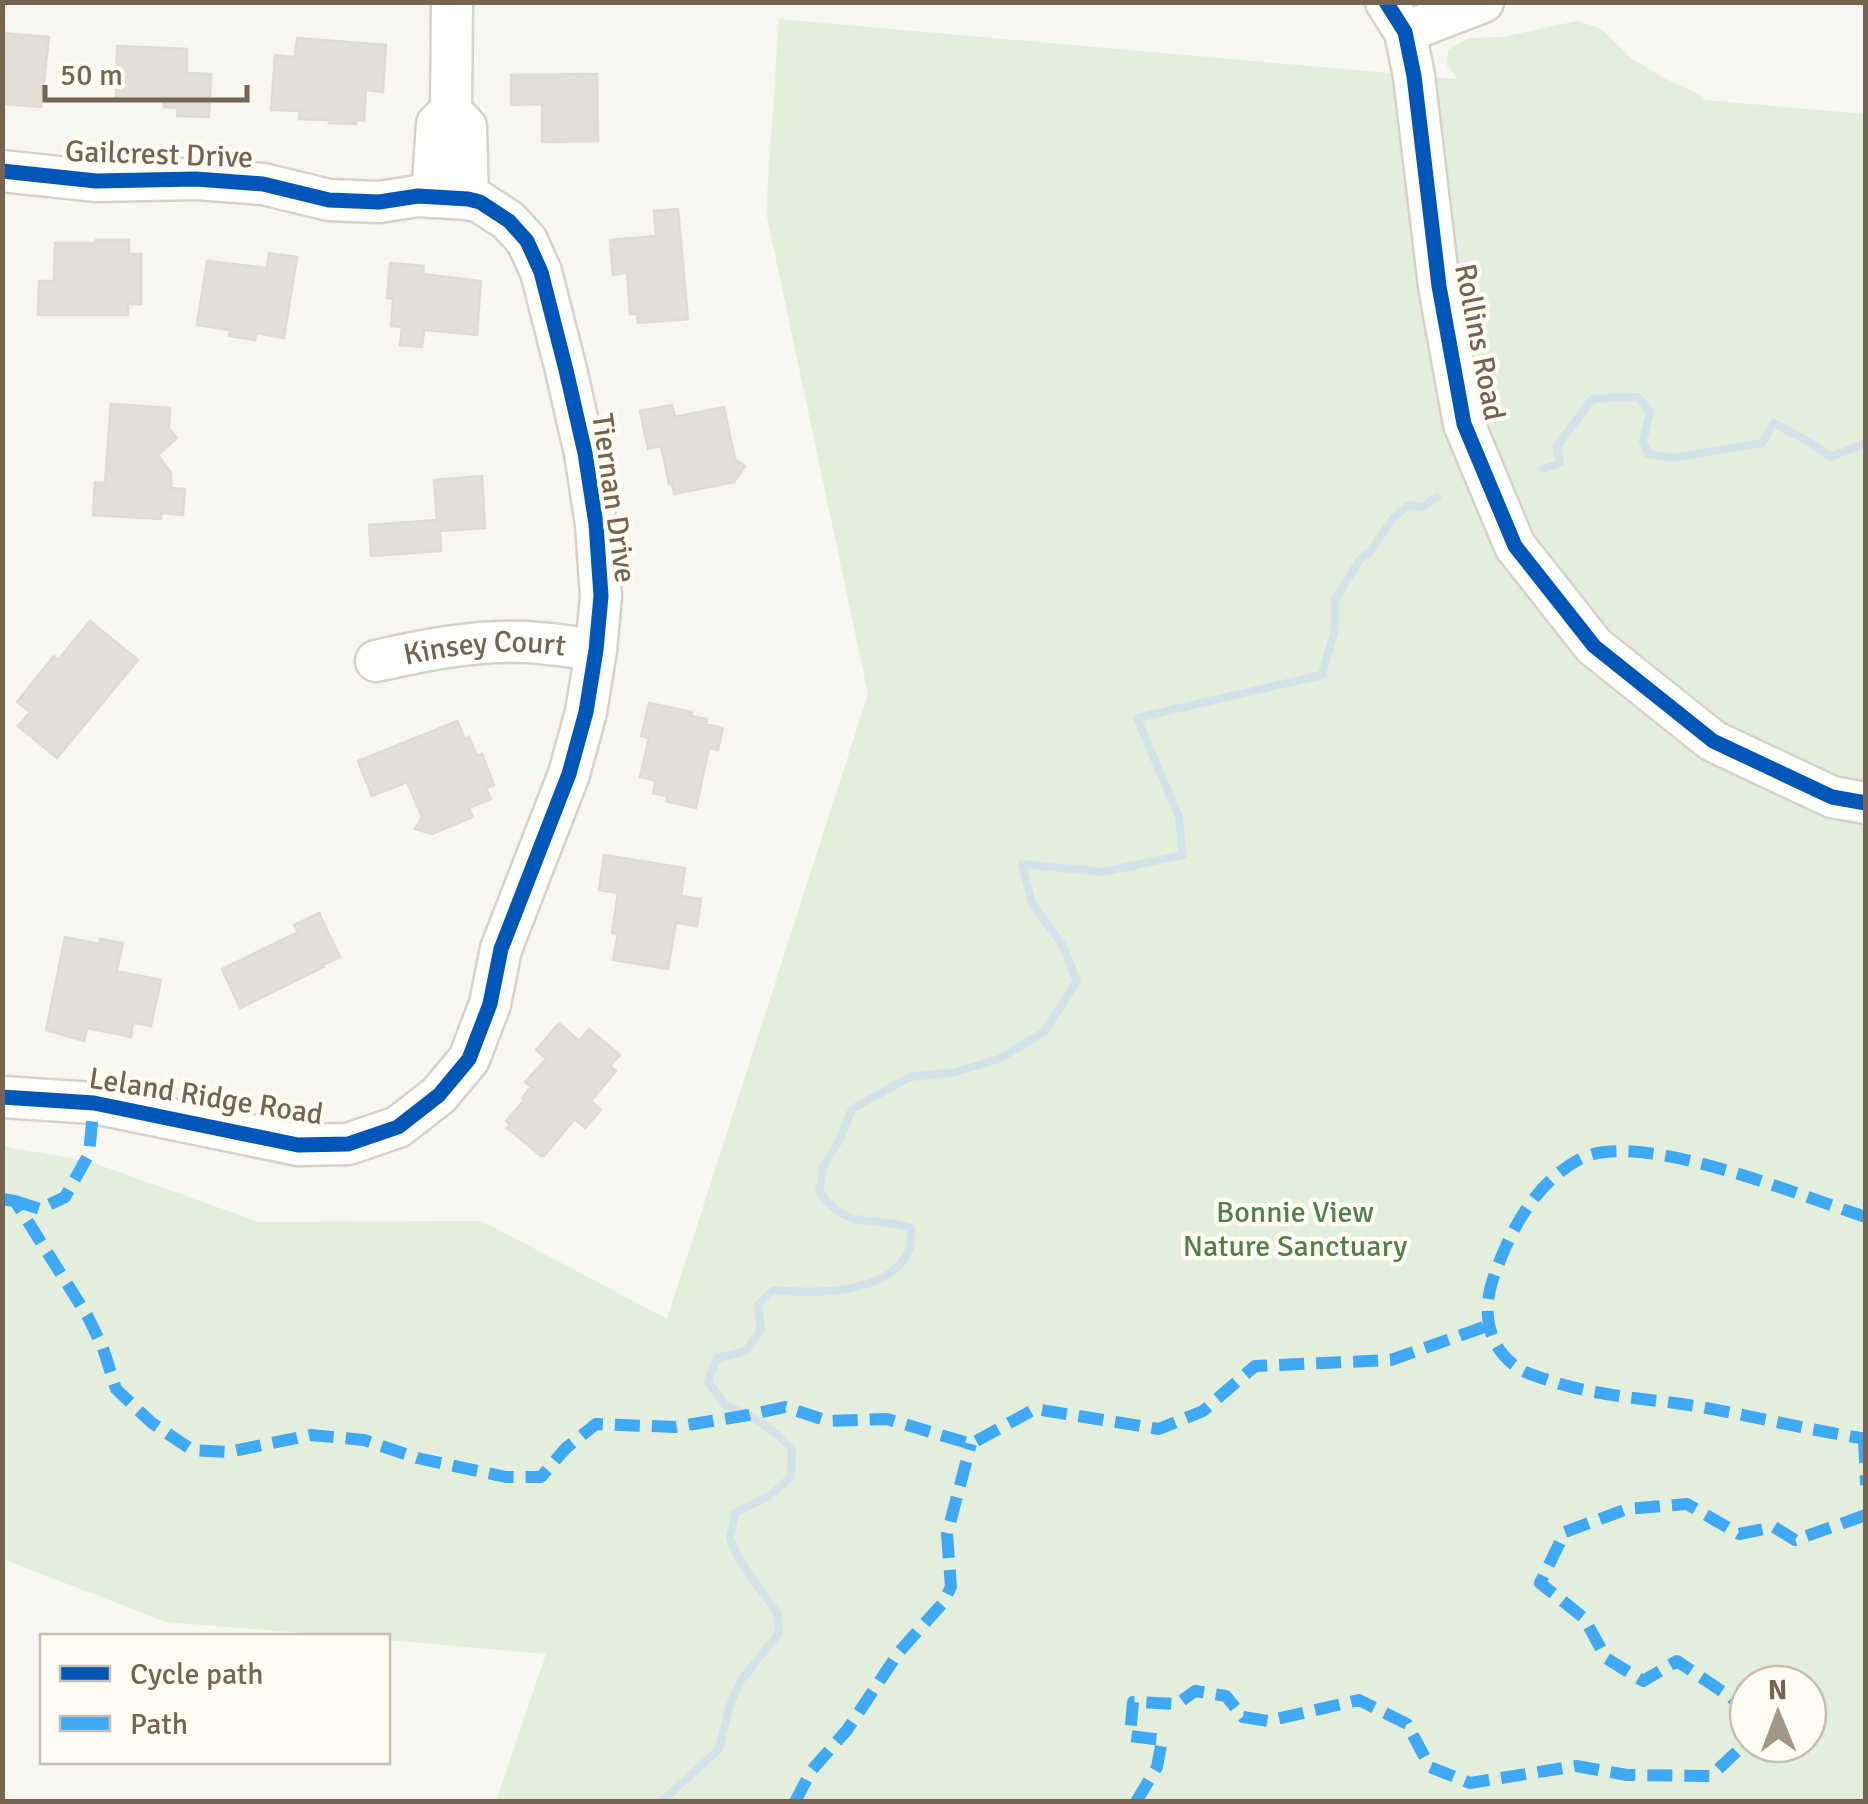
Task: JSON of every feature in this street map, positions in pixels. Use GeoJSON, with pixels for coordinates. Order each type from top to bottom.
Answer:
{"type":"FeatureCollection","features":[{"type":"Feature","properties":{"kind":"street"},"geometry":{"type":"LineString","coordinates":[[450,198],[437,124],[452,111],[452,2]]}},
{"type":"Feature","properties":{"kind":"street"},"geometry":{"type":"LineString","coordinates":[[1396,17],[1484,2]]}},
{"type":"Feature","properties":{"kind":"street","name":"Rollins Road"},"geometry":{"type":"LineString","coordinates":[[1396,17],[1414,76],[1439,286],[1464,424],[1515,546],[1594,646],[1713,741],[1832,797],[1866,802]]}},
{"type":"Feature","properties":{"kind":"street","name":"Gailcrest Drive"},"geometry":{"type":"LineString","coordinates":[[2,171],[96,181],[196,179],[263,184],[329,200],[450,198]]}},
{"type":"Feature","properties":{"kind":"street","name":"Tiernan Drive"},"geometry":{"type":"LineString","coordinates":[[398,1127],[439,1096],[469,1058],[490,1004],[501,948],[569,774],[586,712],[601,596],[596,524],[585,453],[541,272],[527,241],[509,221],[480,202],[450,198]]}},
{"type":"Feature","properties":{"kind":"street","name":"Kinsey Court"},"geometry":{"type":"LineString","coordinates":[[376,661],[483,643],[526,642],[596,650]]}},
{"type":"Feature","properties":{"kind":"street","name":"Leland Ridge Road"},"geometry":{"type":"LineString","coordinates":[[2,1098],[94,1103],[298,1144],[348,1144],[398,1127]]}},
{"type":"Feature","properties":{"kind":"green space","name":"Bonnie View Nature Sanctuary"},"geometry":{"type":"Polygon","coordinates":[[[779,19],[1456,79],[1447,66],[1448,50],[1469,38],[1502,37],[1577,21],[1600,28],[1631,58],[1705,100],[1865,114],[1865,1801],[496,1801],[546,1654],[390,1640],[390,1634],[315,1634],[166,1622],[3,1559],[2,1146],[88,1161],[259,1222],[482,1221],[667,1319],[868,694],[766,212],[779,19]]]}},
{"type":"Feature","properties":{"kind":"building"},"geometry":{"type":"Polygon","coordinates":[[[2,33],[49,37],[41,107],[6,104],[7,95],[2,94],[2,33]]]}},
{"type":"Feature","properties":{"kind":"building"},"geometry":{"type":"Polygon","coordinates":[[[297,38],[386,45],[383,92],[366,90],[364,121],[329,123],[299,119],[300,111],[271,110],[275,55],[295,57],[297,38]]]}},
{"type":"Feature","properties":{"kind":"building"},"geometry":{"type":"Polygon","coordinates":[[[117,46],[187,49],[187,73],[211,74],[209,117],[177,116],[178,108],[164,107],[164,99],[116,98],[117,46]]]}},
{"type":"Feature","properties":{"kind":"building"},"geometry":{"type":"Polygon","coordinates":[[[597,74],[598,141],[542,142],[542,104],[511,105],[511,75],[597,74]]]}},
{"type":"Feature","properties":{"kind":"building"},"geometry":{"type":"Polygon","coordinates":[[[678,209],[688,319],[638,323],[637,314],[630,314],[627,273],[613,275],[610,240],[656,236],[654,211],[678,209]]]}},
{"type":"Feature","properties":{"kind":"building"},"geometry":{"type":"Polygon","coordinates":[[[129,240],[129,254],[141,254],[141,304],[128,304],[128,315],[38,315],[39,281],[54,281],[55,243],[129,240]]]}},
{"type":"Feature","properties":{"kind":"building"},"geometry":{"type":"Polygon","coordinates":[[[269,253],[297,257],[284,338],[256,333],[255,340],[229,336],[230,330],[197,325],[207,261],[267,268],[269,253]]]}},
{"type":"Feature","properties":{"kind":"building"},"geometry":{"type":"Polygon","coordinates":[[[390,263],[424,266],[423,274],[481,281],[477,335],[424,330],[422,347],[400,345],[402,327],[391,326],[393,299],[387,298],[390,263]]]}},
{"type":"Feature","properties":{"kind":"building"},"geometry":{"type":"Polygon","coordinates":[[[111,404],[170,408],[169,428],[177,438],[158,455],[171,473],[171,488],[185,489],[183,515],[162,513],[161,519],[93,515],[95,482],[105,483],[111,404]]]}},
{"type":"Feature","properties":{"kind":"building"},"geometry":{"type":"Polygon","coordinates":[[[672,405],[675,417],[724,407],[735,459],[745,466],[734,482],[674,494],[661,446],[648,449],[640,411],[672,405]]]}},
{"type":"Feature","properties":{"kind":"building"},"geometry":{"type":"Polygon","coordinates":[[[482,476],[485,528],[440,531],[441,551],[371,556],[369,525],[437,520],[434,480],[482,476]]]}},
{"type":"Feature","properties":{"kind":"building"},"geometry":{"type":"Polygon","coordinates":[[[90,621],[138,660],[57,758],[18,726],[30,712],[17,702],[54,656],[58,660],[90,621]]]}},
{"type":"Feature","properties":{"kind":"building"},"geometry":{"type":"Polygon","coordinates":[[[649,703],[692,712],[691,716],[707,719],[706,724],[723,728],[718,750],[709,748],[696,808],[666,801],[667,796],[653,793],[656,781],[640,777],[649,738],[641,736],[649,703]]]}},
{"type":"Feature","properties":{"kind":"building"},"geometry":{"type":"Polygon","coordinates":[[[457,721],[477,756],[482,754],[494,785],[486,788],[491,799],[469,808],[473,817],[432,834],[415,829],[422,817],[407,782],[372,796],[358,761],[457,721]]]}},
{"type":"Feature","properties":{"kind":"building"},"geometry":{"type":"Polygon","coordinates":[[[604,855],[685,868],[681,896],[701,899],[697,926],[676,923],[668,969],[613,960],[618,934],[612,933],[618,893],[599,890],[604,855]]]}},
{"type":"Feature","properties":{"kind":"building"},"geometry":{"type":"Polygon","coordinates":[[[319,913],[340,957],[240,1008],[222,969],[298,932],[294,925],[319,913]]]}},
{"type":"Feature","properties":{"kind":"building"},"geometry":{"type":"Polygon","coordinates":[[[65,937],[99,944],[100,939],[123,943],[117,971],[161,980],[151,1026],[133,1023],[131,1037],[87,1028],[84,1041],[46,1030],[65,937]]]}},
{"type":"Feature","properties":{"kind":"building"},"geometry":{"type":"Polygon","coordinates":[[[559,1023],[579,1041],[589,1029],[620,1055],[610,1066],[616,1071],[591,1101],[601,1110],[585,1128],[575,1119],[541,1156],[507,1128],[510,1125],[506,1121],[531,1087],[525,1082],[546,1059],[536,1050],[559,1023]]]}},
{"type":"Feature","properties":{"kind":"waterway"},"geometry":{"type":"LineString","coordinates":[[1543,469],[1560,463],[1557,446],[1592,399],[1638,397],[1650,412],[1643,441],[1648,454],[1673,458],[1762,443],[1774,423],[1830,457],[1866,443]]}},
{"type":"Feature","properties":{"kind":"waterway"},"geometry":{"type":"LineString","coordinates":[[661,1802],[719,1749],[741,1680],[779,1633],[777,1613],[740,1561],[730,1539],[735,1513],[769,1496],[791,1477],[792,1449],[749,1415],[725,1405],[708,1382],[717,1358],[746,1351],[761,1330],[758,1305],[773,1290],[828,1291],[868,1284],[899,1265],[910,1248],[911,1228],[851,1218],[830,1205],[819,1192],[824,1165],[852,1109],[910,1077],[956,1072],[999,1059],[1044,1032],[1077,981],[1063,946],[1032,903],[1022,864],[1103,872],[1183,855],[1179,817],[1137,718],[1322,675],[1335,629],[1335,599],[1361,558],[1370,552],[1393,518],[1409,505],[1423,507],[1437,497]]}},
{"type":"Feature","properties":{"kind":"marked path"},"geometry":{"type":"LineString","coordinates":[[15,1201],[40,1209],[65,1197],[89,1154],[94,1103]]}},
{"type":"Feature","properties":{"kind":"marked path"},"geometry":{"type":"LineString","coordinates":[[1866,1217],[1680,1158],[1607,1152],[1580,1159],[1536,1195],[1507,1244],[1488,1303],[1490,1327],[1499,1349],[1517,1367],[1534,1375],[1583,1390],[1701,1407],[1866,1439]]}},
{"type":"Feature","properties":{"kind":"marked path"},"geometry":{"type":"LineString","coordinates":[[2,1199],[15,1201],[88,1317],[116,1389],[152,1423],[192,1450],[228,1452],[311,1435],[364,1440],[417,1458],[506,1477],[541,1477],[566,1448],[596,1424],[675,1427],[785,1407],[828,1421],[887,1419],[971,1444],[1035,1409],[1159,1429],[1203,1411],[1255,1366],[1391,1360],[1487,1326]]}},
{"type":"Feature","properties":{"kind":"marked path"},"geometry":{"type":"LineString","coordinates":[[1864,1438],[1866,1485]]}},
{"type":"Feature","properties":{"kind":"marked path"},"geometry":{"type":"LineString","coordinates":[[795,1802],[811,1771],[847,1730],[899,1652],[942,1604],[951,1587],[947,1534],[971,1444]]}},
{"type":"Feature","properties":{"kind":"marked path"},"geometry":{"type":"LineString","coordinates":[[1728,1695],[1677,1661],[1643,1681],[1606,1658],[1584,1618],[1540,1583],[1565,1532],[1627,1509],[1687,1504],[1739,1534],[1774,1527],[1795,1540],[1866,1515]]}},
{"type":"Feature","properties":{"kind":"marked path"},"geometry":{"type":"LineString","coordinates":[[1136,1802],[1157,1767],[1162,1740],[1130,1736],[1133,1702],[1177,1704],[1195,1691],[1226,1696],[1243,1717],[1268,1721],[1359,1700],[1407,1724],[1430,1767],[1470,1783],[1576,1766],[1627,1775],[1711,1776],[1728,1760]]}},
{"type":"Feature","properties":{"kind":"cycle path"},"geometry":{"type":"LineString","coordinates":[[1386,2],[1405,32],[1414,76],[1439,286],[1464,424],[1515,546],[1594,646],[1713,741],[1832,797],[1866,803]]}},
{"type":"Feature","properties":{"kind":"cycle path"},"geometry":{"type":"LineString","coordinates":[[2,171],[96,181],[196,179],[263,184],[329,200],[379,202],[418,196],[468,199],[480,202],[509,221],[527,241],[541,272],[566,370],[596,524],[601,596],[586,712],[569,774],[501,949],[490,1004],[469,1059],[439,1095],[398,1127],[348,1144],[298,1145],[94,1103],[2,1097]]}}]}
